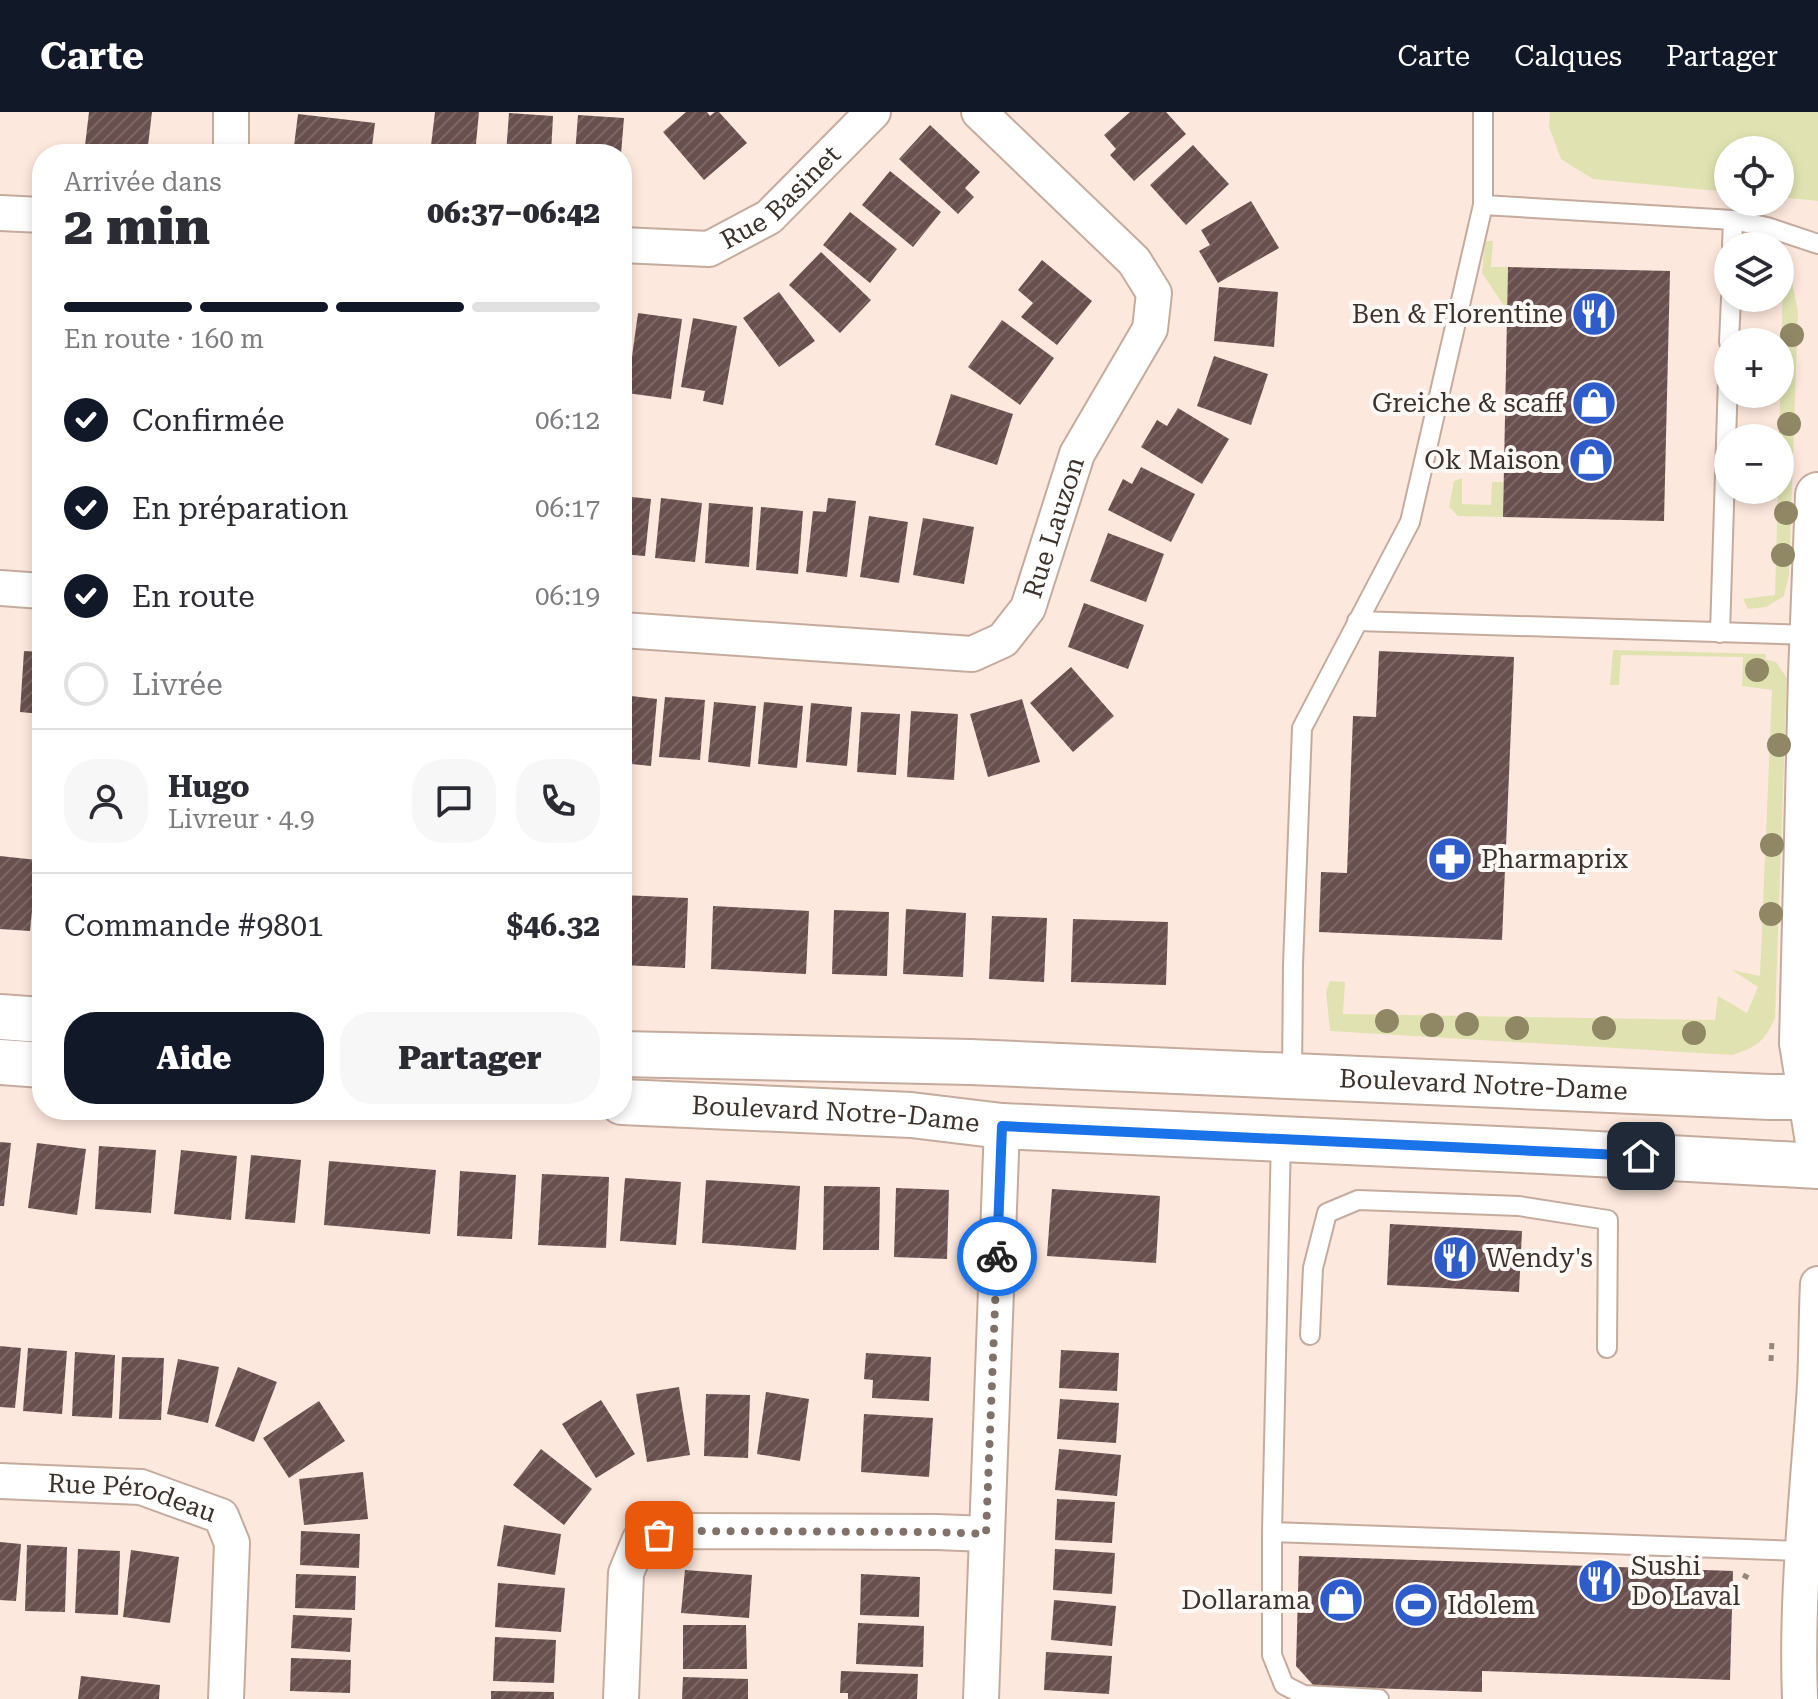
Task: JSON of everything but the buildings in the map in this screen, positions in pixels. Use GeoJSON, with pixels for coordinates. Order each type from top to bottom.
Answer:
{"type":"FeatureCollection","features":[{"type":"Feature","properties":{"kind":"street"},"geometry":{"type":"LineString","coordinates":[[231,112],[231,144]]}},
{"type":"Feature","properties":{"kind":"street","name":"Rue Basinet"},"geometry":{"type":"LineString","coordinates":[[632,245],[709,249],[769,217],[873,112]]}},
{"type":"Feature","properties":{"kind":"street","name":"Rue Lauzon"},"geometry":{"type":"LineString","coordinates":[[632,631],[972,654],[1003,640],[1028,608],[1077,454],[1150,329],[1154,293],[1134,261],[979,112]]}},
{"type":"Feature","properties":{"kind":"street"},"geometry":{"type":"LineString","coordinates":[[0,213],[32,215]]}},
{"type":"Feature","properties":{"kind":"street"},"geometry":{"type":"LineString","coordinates":[[1818,495],[1802,1043],[1814,1097],[1818,1142]]}},
{"type":"Feature","properties":{"kind":"street"},"geometry":{"type":"LineString","coordinates":[[0,588],[32,590]]}},
{"type":"Feature","properties":{"kind":"street"},"geometry":{"type":"LineString","coordinates":[[0,1017],[32,1019]]}},
{"type":"Feature","properties":{"kind":"street","name":"Boulevard Notre-Dame"},"geometry":{"type":"LineString","coordinates":[[632,1054],[970,1062],[1814,1097]]}},
{"type":"Feature","properties":{"kind":"street"},"geometry":{"type":"LineString","coordinates":[[0,1062],[32,1064]]}},
{"type":"Feature","properties":{"kind":"street","name":"Boulevard Notre-Dame"},"geometry":{"type":"LineString","coordinates":[[632,1102],[911,1115],[1002,1126],[1818,1166]]}},
{"type":"Feature","properties":{"kind":"street"},"geometry":{"type":"LineString","coordinates":[[981,1699],[1002,1126]]}},
{"type":"Feature","properties":{"kind":"street"},"geometry":{"type":"LineString","coordinates":[[1800,1699],[1798,1655],[1802,1551],[1814,1396],[1818,1284]]}},
{"type":"Feature","properties":{"kind":"street","name":"Rue Pérodeau"},"geometry":{"type":"LineString","coordinates":[[0,1481],[141,1487],[221,1516],[232,1543],[226,1699]]}},
{"type":"Feature","properties":{"kind":"street"},"geometry":{"type":"LineString","coordinates":[[621,1699],[626,1573],[640,1539],[678,1531],[986,1534]]}},
{"type":"Feature","properties":{"kind":"lane"},"geometry":{"type":"LineString","coordinates":[[1292,1076],[1302,728],[1410,522],[1483,205],[1483,112]]}},
{"type":"Feature","properties":{"kind":"lane"},"geometry":{"type":"LineString","coordinates":[[1483,205],[1733,220],[1767,227],[1818,244]]}},
{"type":"Feature","properties":{"kind":"lane"},"geometry":{"type":"LineString","coordinates":[[1733,220],[1733,232]]}},
{"type":"Feature","properties":{"kind":"lane"},"geometry":{"type":"LineString","coordinates":[[1720,633],[1727,408]]}},
{"type":"Feature","properties":{"kind":"lane"},"geometry":{"type":"LineString","coordinates":[[1357,621],[1815,635]]}},
{"type":"Feature","properties":{"kind":"lane"},"geometry":{"type":"LineString","coordinates":[[1281,1138],[1272,1655],[1284,1685],[1303,1697],[1379,1699]]}},
{"type":"Feature","properties":{"kind":"lane"},"geometry":{"type":"LineString","coordinates":[[1310,1335],[1313,1268],[1327,1213],[1358,1200],[1519,1206],[1608,1220],[1607,1348]]}},
{"type":"Feature","properties":{"kind":"lane"},"geometry":{"type":"LineString","coordinates":[[1272,1532],[1802,1551]]}},
{"type":"Feature","properties":{"kind":"path"},"geometry":{"type":"LineString","coordinates":[[1771,1361],[1772,1340]]}},
{"type":"Feature","properties":{"kind":"green space"},"geometry":{"type":"Polygon","coordinates":[[[1550,112],[1818,112],[1818,201],[1794,198],[1794,136],[1714,136],[1714,191],[1593,179],[1561,159],[1549,127],[1550,112]]]}},
{"type":"Feature","properties":{"kind":"green space"},"geometry":{"type":"Polygon","coordinates":[[[1485,241],[1493,241],[1491,267],[1508,267],[1507,310],[1482,273],[1485,241]]]}},
{"type":"Feature","properties":{"kind":"green space"},"geometry":{"type":"Polygon","coordinates":[[[1794,292],[1798,312],[1794,429],[1794,424],[1779,424],[1780,408],[1794,408],[1794,328],[1782,328],[1782,312],[1794,312],[1794,292]]]}},
{"type":"Feature","properties":{"kind":"green space"},"geometry":{"type":"Polygon","coordinates":[[[1462,478],[1462,504],[1491,505],[1492,482],[1503,482],[1503,517],[1458,516],[1449,507],[1454,481],[1462,478]]]}},
{"type":"Feature","properties":{"kind":"green space"},"geometry":{"type":"Polygon","coordinates":[[[1778,504],[1791,504],[1789,575],[1784,596],[1766,607],[1748,609],[1743,599],[1775,595],[1778,504]]]}},
{"type":"Feature","properties":{"kind":"green space"},"geometry":{"type":"Polygon","coordinates":[[[1613,650],[1766,654],[1765,659],[1776,662],[1787,678],[1775,1018],[1767,1033],[1754,1046],[1732,1055],[1330,1031],[1326,992],[1330,981],[1345,982],[1343,1014],[1715,1020],[1718,996],[1747,1013],[1758,987],[1732,970],[1760,976],[1772,690],[1742,686],[1743,657],[1621,655],[1619,685],[1610,685],[1613,650]]]}},
{"type":"Feature","properties":{"kind":"way so far"},"geometry":{"type":"LineString","coordinates":[[659,1535],[678,1531],[986,1534],[997,1256]]}},
{"type":"Feature","properties":{"kind":"place","name":"Ben & Florentine"},"geometry":{"type":"Point","coordinates":[1594,314]}},
{"type":"Feature","properties":{"kind":"place","name":"Greiche & scaff"},"geometry":{"type":"Point","coordinates":[1594,403]}},
{"type":"Feature","properties":{"kind":"place","name":"Ok Maison"},"geometry":{"type":"Point","coordinates":[1591,460]}},
{"type":"Feature","properties":{"kind":"place","name":"Pharmaprix"},"geometry":{"type":"Point","coordinates":[1450,859]}},
{"type":"Feature","properties":{"kind":"place","name":"Wendy's"},"geometry":{"type":"Point","coordinates":[1455,1258]}},
{"type":"Feature","properties":{"kind":"place","name":"Sushi Do Laval"},"geometry":{"type":"Point","coordinates":[1600,1581]}},
{"type":"Feature","properties":{"kind":"place","name":"Dollarama"},"geometry":{"type":"Point","coordinates":[1341,1600]}},
{"type":"Feature","properties":{"kind":"place","name":"Idolem"},"geometry":{"type":"Point","coordinates":[1416,1605]}},
{"type":"Feature","properties":{"kind":"route"},"geometry":{"type":"LineString","coordinates":[[997,1256],[1002,1126],[1641,1156]]}}]}
